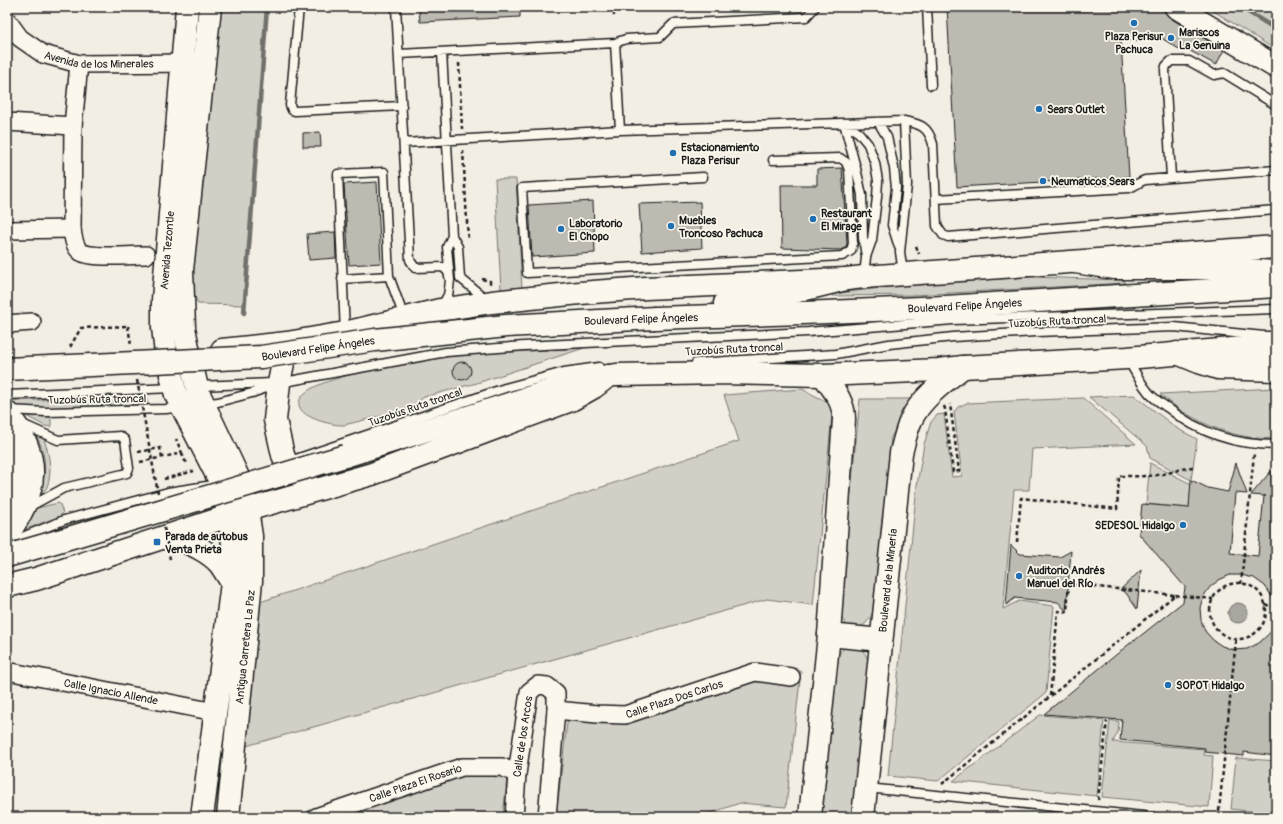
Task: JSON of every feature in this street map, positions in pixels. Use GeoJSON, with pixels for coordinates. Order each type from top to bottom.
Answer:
{"type":"FeatureCollection","features":[{"type":"Feature","properties":{"kind":"main road","name":"Avenida Tezontle"},"geometry":{"type":"LineString","coordinates":[[187,7],[163,300],[163,327],[166,354],[189,396],[229,480]]}},
{"type":"Feature","properties":{"kind":"main road","name":"Avenida Tezontle"},"geometry":{"type":"LineString","coordinates":[[189,396],[188,353],[184,328],[182,270],[210,7]]}},
{"type":"Feature","properties":{"kind":"main road"},"geometry":{"type":"LineString","coordinates":[[1176,7],[1276,67]]}},
{"type":"Feature","properties":{"kind":"main road"},"geometry":{"type":"LineString","coordinates":[[1075,262],[1276,247]]}},
{"type":"Feature","properties":{"kind":"main road"},"geometry":{"type":"LineString","coordinates":[[1075,262],[1115,268],[1207,268],[1275,282]]}},
{"type":"Feature","properties":{"kind":"main road","name":"Boulevard Felipe Ángeles"},"geometry":{"type":"LineString","coordinates":[[7,361],[64,357],[188,353],[287,342],[345,333],[440,310],[492,302],[580,293],[859,271],[903,274],[1075,262]]}},
{"type":"Feature","properties":{"kind":"main road"},"geometry":{"type":"LineString","coordinates":[[655,318],[706,305],[772,297],[859,271]]}},
{"type":"Feature","properties":{"kind":"main road","name":"Boulevard Felipe Ángeles"},"geometry":{"type":"LineString","coordinates":[[7,369],[261,357],[375,340],[506,326],[655,318],[945,307],[1275,282]]}},
{"type":"Feature","properties":{"kind":"main road"},"geometry":{"type":"LineString","coordinates":[[287,342],[279,383],[275,420],[280,448],[283,463],[316,491]]}},
{"type":"Feature","properties":{"kind":"main road"},"geometry":{"type":"LineString","coordinates":[[7,556],[338,458],[550,391],[570,382],[608,371],[823,375],[939,370],[963,367],[1128,358],[1244,348],[1276,348]]}},
{"type":"Feature","properties":{"kind":"main road"},"geometry":{"type":"LineString","coordinates":[[1177,353],[1218,368],[1276,370]]}},
{"type":"Feature","properties":{"kind":"main road","name":"Boulevard de la Minería"},"geometry":{"type":"LineString","coordinates":[[863,817],[901,453],[906,433],[912,418],[928,396],[963,367]]}},
{"type":"Feature","properties":{"kind":"main road"},"geometry":{"type":"LineString","coordinates":[[7,586],[36,580],[167,529],[238,513],[372,474],[571,400],[594,387],[608,371]]}},
{"type":"Feature","properties":{"kind":"main road"},"geometry":{"type":"LineString","coordinates":[[810,817],[829,635],[844,410],[839,398],[823,375]]}},
{"type":"Feature","properties":{"kind":"main road"},"geometry":{"type":"LineString","coordinates":[[7,408],[27,445],[32,463],[33,480],[29,496],[10,524]]}},
{"type":"Feature","properties":{"kind":"main road"},"geometry":{"type":"LineString","coordinates":[[7,444],[12,463],[13,478],[10,524]]}},
{"type":"Feature","properties":{"kind":"main road","name":"Antigua Carretera La Paz"},"geometry":{"type":"LineString","coordinates":[[228,817],[252,581],[251,536],[238,513],[229,480]]}},
{"type":"Feature","properties":{"kind":"main road","name":"Antigua Carretera La Paz"},"geometry":{"type":"LineString","coordinates":[[202,817],[232,582],[233,544],[238,513]]}},
{"type":"Feature","properties":{"kind":"main road"},"geometry":{"type":"LineString","coordinates":[[167,529],[208,554],[219,563],[232,582]]}},
{"type":"Feature","properties":{"kind":"main road"},"geometry":{"type":"LineString","coordinates":[[829,635],[881,640]]}},
{"type":"Feature","properties":{"kind":"street","name":"Avenida de los Minerales"},"geometry":{"type":"LineString","coordinates":[[7,20],[14,40],[43,54],[79,64],[204,63]]}},
{"type":"Feature","properties":{"kind":"street"},"geometry":{"type":"LineString","coordinates":[[79,64],[73,126],[72,229],[74,241],[81,252],[95,256],[146,255]]}},
{"type":"Feature","properties":{"kind":"street"},"geometry":{"type":"LineString","coordinates":[[7,122],[73,126]]}},
{"type":"Feature","properties":{"kind":"street"},"geometry":{"type":"LineString","coordinates":[[7,230],[72,229]]}},
{"type":"Feature","properties":{"kind":"street"},"geometry":{"type":"LineString","coordinates":[[7,324],[32,322]]}},
{"type":"Feature","properties":{"kind":"street","name":"Calle Ignacio Allende"},"geometry":{"type":"LineString","coordinates":[[7,671],[215,712]]}},
{"type":"Feature","properties":{"kind":"street","name":"Calle Plaza Dos Carlos"},"geometry":{"type":"LineString","coordinates":[[556,710],[625,715],[755,672],[791,677]]}},
{"type":"Feature","properties":{"kind":"street","name":"Calle de los Arcos"},"geometry":{"type":"LineString","coordinates":[[514,817],[517,774],[529,692],[538,685],[548,686],[556,693],[556,710],[547,817]]}},
{"type":"Feature","properties":{"kind":"street","name":"Calle Plaza El Rosario"},"geometry":{"type":"LineString","coordinates":[[316,817],[462,768],[502,767],[517,774]]}},
{"type":"Feature","properties":{"kind":"lane"},"geometry":{"type":"LineString","coordinates":[[300,7],[290,105],[292,110],[402,106]]}},
{"type":"Feature","properties":{"kind":"lane"},"geometry":{"type":"LineString","coordinates":[[396,7],[410,260],[415,268],[443,267],[448,272],[450,280]]}},
{"type":"Feature","properties":{"kind":"lane"},"geometry":{"type":"LineString","coordinates":[[399,54],[615,43],[626,38],[660,38],[673,24],[801,18],[806,17],[815,7]]}},
{"type":"Feature","properties":{"kind":"lane"},"geometry":{"type":"LineString","coordinates":[[927,7],[931,85]]}},
{"type":"Feature","properties":{"kind":"lane"},"geometry":{"type":"LineString","coordinates":[[615,43],[620,130]]}},
{"type":"Feature","properties":{"kind":"lane"},"geometry":{"type":"LineString","coordinates":[[442,52],[452,236],[458,247],[460,278],[482,297],[492,302]]}},
{"type":"Feature","properties":{"kind":"lane"},"geometry":{"type":"LineString","coordinates":[[1171,178],[1165,70],[1168,63],[1189,61],[1214,75],[1224,73],[1276,105]]}},
{"type":"Feature","properties":{"kind":"lane"},"geometry":{"type":"LineString","coordinates":[[878,122],[887,137],[894,168],[896,188],[892,225],[900,252],[903,274]]}},
{"type":"Feature","properties":{"kind":"lane"},"geometry":{"type":"LineString","coordinates":[[404,143],[620,130],[904,122],[918,124],[926,129],[930,136],[933,144],[938,226],[943,235],[948,237],[1276,210]]}},
{"type":"Feature","properties":{"kind":"lane"},"geometry":{"type":"LineString","coordinates":[[900,252],[907,185],[904,122]]}},
{"type":"Feature","properties":{"kind":"lane"},"geometry":{"type":"LineString","coordinates":[[844,123],[859,133],[868,144],[875,163],[878,181],[872,240],[859,271]]}},
{"type":"Feature","properties":{"kind":"lane"},"geometry":{"type":"LineString","coordinates":[[844,123],[862,195],[863,238],[859,271]]}},
{"type":"Feature","properties":{"kind":"lane"},"geometry":{"type":"LineString","coordinates":[[704,177],[522,188],[527,273],[842,256],[851,251],[853,243],[849,170],[846,162],[840,158],[773,160]]}},
{"type":"Feature","properties":{"kind":"lane"},"geometry":{"type":"LineString","coordinates":[[936,199],[1129,188],[1145,180],[1276,170]]}},
{"type":"Feature","properties":{"kind":"lane"},"geometry":{"type":"LineString","coordinates":[[345,333],[338,174],[384,172],[389,276],[404,318]]}},
{"type":"Feature","properties":{"kind":"lane"},"geometry":{"type":"LineString","coordinates":[[440,310],[448,295],[450,280],[447,247],[452,236]]}},
{"type":"Feature","properties":{"kind":"lane"},"geometry":{"type":"LineString","coordinates":[[342,279],[389,276]]}},
{"type":"Feature","properties":{"kind":"lane","name":"Tuzobús Ruta troncal"},"geometry":{"type":"LineString","coordinates":[[7,408],[189,396],[279,383],[446,352],[524,346],[808,332],[953,320],[1276,309]]}},
{"type":"Feature","properties":{"kind":"lane","name":"Tuzobús Ruta troncal"},"geometry":{"type":"LineString","coordinates":[[691,363],[836,354],[889,344],[953,337],[1036,332],[1174,326],[1276,336]]}},
{"type":"Feature","properties":{"kind":"lane"},"geometry":{"type":"LineString","coordinates":[[1128,358],[1136,376],[1152,396],[1176,415],[1192,425],[1207,432],[1241,442],[1259,445],[1276,445]]}},
{"type":"Feature","properties":{"kind":"lane","name":"Tuzobús Ruta troncal"},"geometry":{"type":"LineString","coordinates":[[283,463],[505,388],[564,372],[608,371]]}},
{"type":"Feature","properties":{"kind":"lane","name":"Tuzobús Ruta troncal"},"geometry":{"type":"LineString","coordinates":[[7,408],[54,411],[166,409],[189,396],[218,402],[252,393],[279,383]]}},
{"type":"Feature","properties":{"kind":"lane"},"geometry":{"type":"LineString","coordinates":[[7,408],[26,426],[58,440],[120,436],[125,440],[129,468],[127,472],[64,488],[37,502],[10,524]]}},
{"type":"Feature","properties":{"kind":"lane"},"geometry":{"type":"LineString","coordinates":[[10,524],[38,530],[72,518],[168,492],[229,480]]}},
{"type":"Feature","properties":{"kind":"lane"},"geometry":{"type":"LineString","coordinates":[[7,548],[177,498],[229,480]]}},
{"type":"Feature","properties":{"kind":"lane"},"geometry":{"type":"LineString","coordinates":[[866,788],[1153,817]]}},
{"type":"Feature","properties":{"kind":"path"},"geometry":{"type":"LineString","coordinates":[[613,7],[614,16]]}},
{"type":"Feature","properties":{"kind":"path"},"geometry":{"type":"LineString","coordinates":[[459,51],[468,242]]}},
{"type":"Feature","properties":{"kind":"path"},"geometry":{"type":"LineString","coordinates":[[476,278],[490,281],[492,302]]}},
{"type":"Feature","properties":{"kind":"path"},"geometry":{"type":"LineString","coordinates":[[64,357],[81,328],[128,326],[132,349]]}},
{"type":"Feature","properties":{"kind":"path"},"geometry":{"type":"LineString","coordinates":[[136,372],[159,500]]}},
{"type":"Feature","properties":{"kind":"path"},"geometry":{"type":"LineString","coordinates":[[945,409],[953,472],[959,471],[950,404]]}},
{"type":"Feature","properties":{"kind":"path"},"geometry":{"type":"LineString","coordinates":[[164,479],[196,471],[194,466],[185,461],[173,432]]}},
{"type":"Feature","properties":{"kind":"path"},"geometry":{"type":"LineString","coordinates":[[127,454],[160,448],[162,457]]}},
{"type":"Feature","properties":{"kind":"path"},"geometry":{"type":"LineString","coordinates":[[139,467],[138,462],[182,452]]}},
{"type":"Feature","properties":{"kind":"path"},"geometry":{"type":"LineString","coordinates":[[1241,584],[1254,454]]}},
{"type":"Feature","properties":{"kind":"path"},"geometry":{"type":"LineString","coordinates":[[1017,542],[1021,498],[1117,509],[1119,476],[1162,474],[1193,467]]}},
{"type":"Feature","properties":{"kind":"path"},"geometry":{"type":"LineString","coordinates":[[167,529],[170,558]]}},
{"type":"Feature","properties":{"kind":"path"},"geometry":{"type":"LineString","coordinates":[[1238,583],[1247,585],[1262,596],[1266,614],[1263,623],[1258,631],[1251,636],[1242,639],[1225,636],[1218,631],[1210,615],[1213,599],[1220,590],[1228,585],[1238,583]]}},
{"type":"Feature","properties":{"kind":"path"},"geometry":{"type":"LineString","coordinates":[[1050,696],[1058,611],[1067,612],[1069,584],[1213,599]]}},
{"type":"Feature","properties":{"kind":"path"},"geometry":{"type":"LineString","coordinates":[[942,785],[1175,595]]}},
{"type":"Feature","properties":{"kind":"path"},"geometry":{"type":"LineString","coordinates":[[1265,605],[1276,606]]}},
{"type":"Feature","properties":{"kind":"path"},"geometry":{"type":"LineString","coordinates":[[1219,811],[1236,639]]}},
{"type":"Feature","properties":{"kind":"path"},"geometry":{"type":"LineString","coordinates":[[1098,800],[1107,721]]}},
{"type":"Feature","properties":{"kind":"shaded area"},"geometry":{"type":"Polygon","coordinates":[[[213,7],[267,7],[245,305],[198,304],[185,271],[213,7]]]}},
{"type":"Feature","properties":{"kind":"shaded area"},"geometry":{"type":"Polygon","coordinates":[[[1207,7],[1264,7],[1276,15],[1276,50],[1207,7]]]}},
{"type":"Feature","properties":{"kind":"shaded area"},"geometry":{"type":"Polygon","coordinates":[[[495,179],[516,179],[522,288],[501,290],[495,179]]]}},
{"type":"Feature","properties":{"kind":"shaded area"},"geometry":{"type":"Polygon","coordinates":[[[1030,277],[1124,280],[1125,283],[914,295],[833,296],[832,294],[913,284],[1030,277]]]}},
{"type":"Feature","properties":{"kind":"shaded area"},"geometry":{"type":"Polygon","coordinates":[[[584,348],[477,383],[424,397],[409,409],[344,425],[320,421],[304,413],[300,407],[300,400],[305,393],[315,387],[352,374],[387,366],[433,358],[462,355],[584,348]]]}},
{"type":"Feature","properties":{"kind":"shaded area"},"geometry":{"type":"Polygon","coordinates":[[[1276,388],[1276,438],[1239,435],[1215,428],[1182,411],[1160,394],[1276,388]]]}},
{"type":"Feature","properties":{"kind":"shaded area"},"geometry":{"type":"Polygon","coordinates":[[[802,389],[833,405],[813,605],[767,599],[239,748],[260,602],[739,441],[724,395],[802,389]]]}},
{"type":"Feature","properties":{"kind":"shaded area"},"geometry":{"type":"Polygon","coordinates":[[[1134,395],[1178,429],[1197,439],[1191,480],[1150,458],[1147,446],[1089,397],[1134,395]]]}},
{"type":"Feature","properties":{"kind":"shaded area"},"geometry":{"type":"Polygon","coordinates":[[[146,396],[148,404],[43,408],[15,406],[10,401],[146,396]]]}},
{"type":"Feature","properties":{"kind":"shaded area"},"geometry":{"type":"Polygon","coordinates":[[[1083,398],[1136,444],[1032,449],[1029,490],[1014,490],[1003,609],[1019,601],[1054,606],[1046,693],[938,781],[888,776],[917,485],[924,444],[931,422],[937,415],[944,414],[952,477],[962,476],[954,412],[958,407],[967,403],[1083,398]]]}},
{"type":"Feature","properties":{"kind":"shaded area"},"geometry":{"type":"Polygon","coordinates":[[[860,399],[915,399],[891,437],[873,612],[865,624],[855,628],[846,624],[839,611],[860,399]]]}},
{"type":"Feature","properties":{"kind":"shaded area"},"geometry":{"type":"Polygon","coordinates":[[[26,416],[51,417],[51,427],[45,426],[26,416]]]}},
{"type":"Feature","properties":{"kind":"shaded area"},"geometry":{"type":"Polygon","coordinates":[[[36,435],[43,437],[47,449],[50,469],[47,487],[39,497],[45,466],[43,451],[36,435]]]}},
{"type":"Feature","properties":{"kind":"shaded area"},"geometry":{"type":"Polygon","coordinates":[[[1150,463],[1191,484],[1189,508],[1146,504],[1150,463]]]}},
{"type":"Feature","properties":{"kind":"shaded area"},"geometry":{"type":"Polygon","coordinates":[[[58,503],[60,504],[63,513],[60,516],[21,531],[33,509],[58,503]]]}},
{"type":"Feature","properties":{"kind":"shaded area"},"geometry":{"type":"Polygon","coordinates":[[[1238,603],[1245,606],[1248,613],[1245,620],[1238,623],[1231,620],[1228,613],[1231,606],[1238,603]]]}},
{"type":"Feature","properties":{"kind":"shaded area"},"geometry":{"type":"Polygon","coordinates":[[[850,646],[863,651],[868,661],[870,670],[856,817],[819,817],[836,657],[844,648],[850,646]]]}},
{"type":"Feature","properties":{"kind":"shaded area"},"geometry":{"type":"Polygon","coordinates":[[[753,668],[801,671],[786,807],[740,803],[699,817],[556,817],[569,706],[634,710],[753,668]]]}},
{"type":"Feature","properties":{"kind":"shaded area"},"geometry":{"type":"Polygon","coordinates":[[[1040,715],[1104,720],[1097,796],[953,781],[1040,715]]]}},
{"type":"Feature","properties":{"kind":"shaded area"},"geometry":{"type":"Polygon","coordinates":[[[1110,720],[1119,722],[1118,732],[1113,742],[1204,749],[1204,755],[1213,756],[1209,807],[1102,797],[1110,720]]]}},
{"type":"Feature","properties":{"kind":"shaded area"},"geometry":{"type":"Polygon","coordinates":[[[1236,758],[1276,761],[1276,814],[1231,809],[1236,758]]]}},
{"type":"Feature","properties":{"kind":"shaded area"},"geometry":{"type":"Polygon","coordinates":[[[458,773],[507,778],[503,817],[329,817],[458,773]]]}},
{"type":"Feature","properties":{"kind":"building"},"geometry":{"type":"Polygon","coordinates":[[[419,7],[520,7],[520,17],[420,22],[419,7]]]}},
{"type":"Feature","properties":{"kind":"building","name":"Sears Outlet"},"geometry":{"type":"Polygon","coordinates":[[[947,7],[1158,7],[1170,18],[1224,50],[1216,65],[1185,48],[1182,51],[1163,39],[1121,41],[1129,177],[957,187],[947,7]]]}},
{"type":"Feature","properties":{"kind":"building"},"geometry":{"type":"Polygon","coordinates":[[[320,132],[321,147],[303,147],[303,133],[320,132]]]}},
{"type":"Feature","properties":{"kind":"building","name":"Restaurant El Mirage"},"geometry":{"type":"Polygon","coordinates":[[[842,168],[847,243],[846,247],[842,250],[782,248],[781,185],[817,185],[817,169],[842,168]]]}},
{"type":"Feature","properties":{"kind":"building"},"geometry":{"type":"Polygon","coordinates":[[[377,182],[381,263],[349,265],[344,184],[377,182]]]}},
{"type":"Feature","properties":{"kind":"building","name":"Laboratorio El Chopo"},"geometry":{"type":"Polygon","coordinates":[[[593,201],[595,253],[532,257],[529,205],[593,201]]]}},
{"type":"Feature","properties":{"kind":"building","name":"Muebles Troncoso Pachuca"},"geometry":{"type":"Polygon","coordinates":[[[700,202],[702,248],[642,252],[639,204],[700,202]]]}},
{"type":"Feature","properties":{"kind":"building"},"geometry":{"type":"Polygon","coordinates":[[[335,232],[336,258],[309,260],[307,234],[335,232]]]}},
{"type":"Feature","properties":{"kind":"building"},"geometry":{"type":"Polygon","coordinates":[[[462,362],[468,365],[471,371],[468,377],[462,380],[456,377],[453,371],[456,365],[462,362]]]}},
{"type":"Feature","properties":{"kind":"building"},"geometry":{"type":"Polygon","coordinates":[[[1236,463],[1247,494],[1235,493],[1230,553],[1258,556],[1264,496],[1266,496],[1251,495],[1271,471],[1273,496],[1276,496],[1276,603],[1265,586],[1254,578],[1241,575],[1230,575],[1219,580],[1210,587],[1203,597],[1200,608],[1201,620],[1205,631],[1213,640],[1222,646],[1234,650],[1247,649],[1259,643],[1276,627],[1276,756],[1244,752],[1244,756],[1204,752],[1205,748],[1120,740],[1122,720],[1044,714],[1183,602],[1185,587],[1139,534],[1142,504],[1189,508],[1191,480],[1208,488],[1228,492],[1236,463]]]}},
{"type":"Feature","properties":{"kind":"building"},"geometry":{"type":"Polygon","coordinates":[[[1011,545],[1020,554],[1060,557],[1071,551],[1066,611],[1058,602],[1015,598],[1006,605],[1011,545]]]}},
{"type":"Feature","properties":{"kind":"building"},"geometry":{"type":"Polygon","coordinates":[[[1141,570],[1137,609],[1126,593],[1120,590],[1141,570]]]}},
{"type":"Feature","properties":{"kind":"waterway"},"geometry":{"type":"LineString","coordinates":[[244,313],[267,7]]}},
{"type":"Feature","properties":{"kind":"waterway"},"geometry":{"type":"LineString","coordinates":[[1240,7],[1276,29]]}},
{"type":"Feature","properties":{"kind":"place","name":"Plaza Perisur Pachuca"},"geometry":{"type":"Point","coordinates":[1134,23]}},
{"type":"Feature","properties":{"kind":"place","name":"Mariscos La Genuina"},"geometry":{"type":"Point","coordinates":[1171,38]}},
{"type":"Feature","properties":{"kind":"place","name":"Sears Outlet"},"geometry":{"type":"Point","coordinates":[1039,109]}},
{"type":"Feature","properties":{"kind":"place","name":"Estacionamiento Plaza Perisur"},"geometry":{"type":"Point","coordinates":[673,153]}},
{"type":"Feature","properties":{"kind":"place","name":"Neumaticos Sears"},"geometry":{"type":"Point","coordinates":[1043,181]}},
{"type":"Feature","properties":{"kind":"place","name":"Restaurant El Mirage"},"geometry":{"type":"Point","coordinates":[813,219]}},
{"type":"Feature","properties":{"kind":"place","name":"Muebles Troncoso Pachuca"},"geometry":{"type":"Point","coordinates":[671,226]}},
{"type":"Feature","properties":{"kind":"place","name":"Laboratorio El Chopo"},"geometry":{"type":"Point","coordinates":[561,229]}},
{"type":"Feature","properties":{"kind":"place","name":"SEDESOL Hidalgo"},"geometry":{"type":"Point","coordinates":[1183,525]}},
{"type":"Feature","properties":{"kind":"place","name":"Parada de autobus Venta Prieta"},"geometry":{"type":"Point","coordinates":[157,542]}},
{"type":"Feature","properties":{"kind":"place","name":"Auditorio Andrés Manuel del Río"},"geometry":{"type":"Point","coordinates":[1019,576]}},
{"type":"Feature","properties":{"kind":"place","name":"SOPOT Hidalgo"},"geometry":{"type":"Point","coordinates":[1168,685]}}]}
